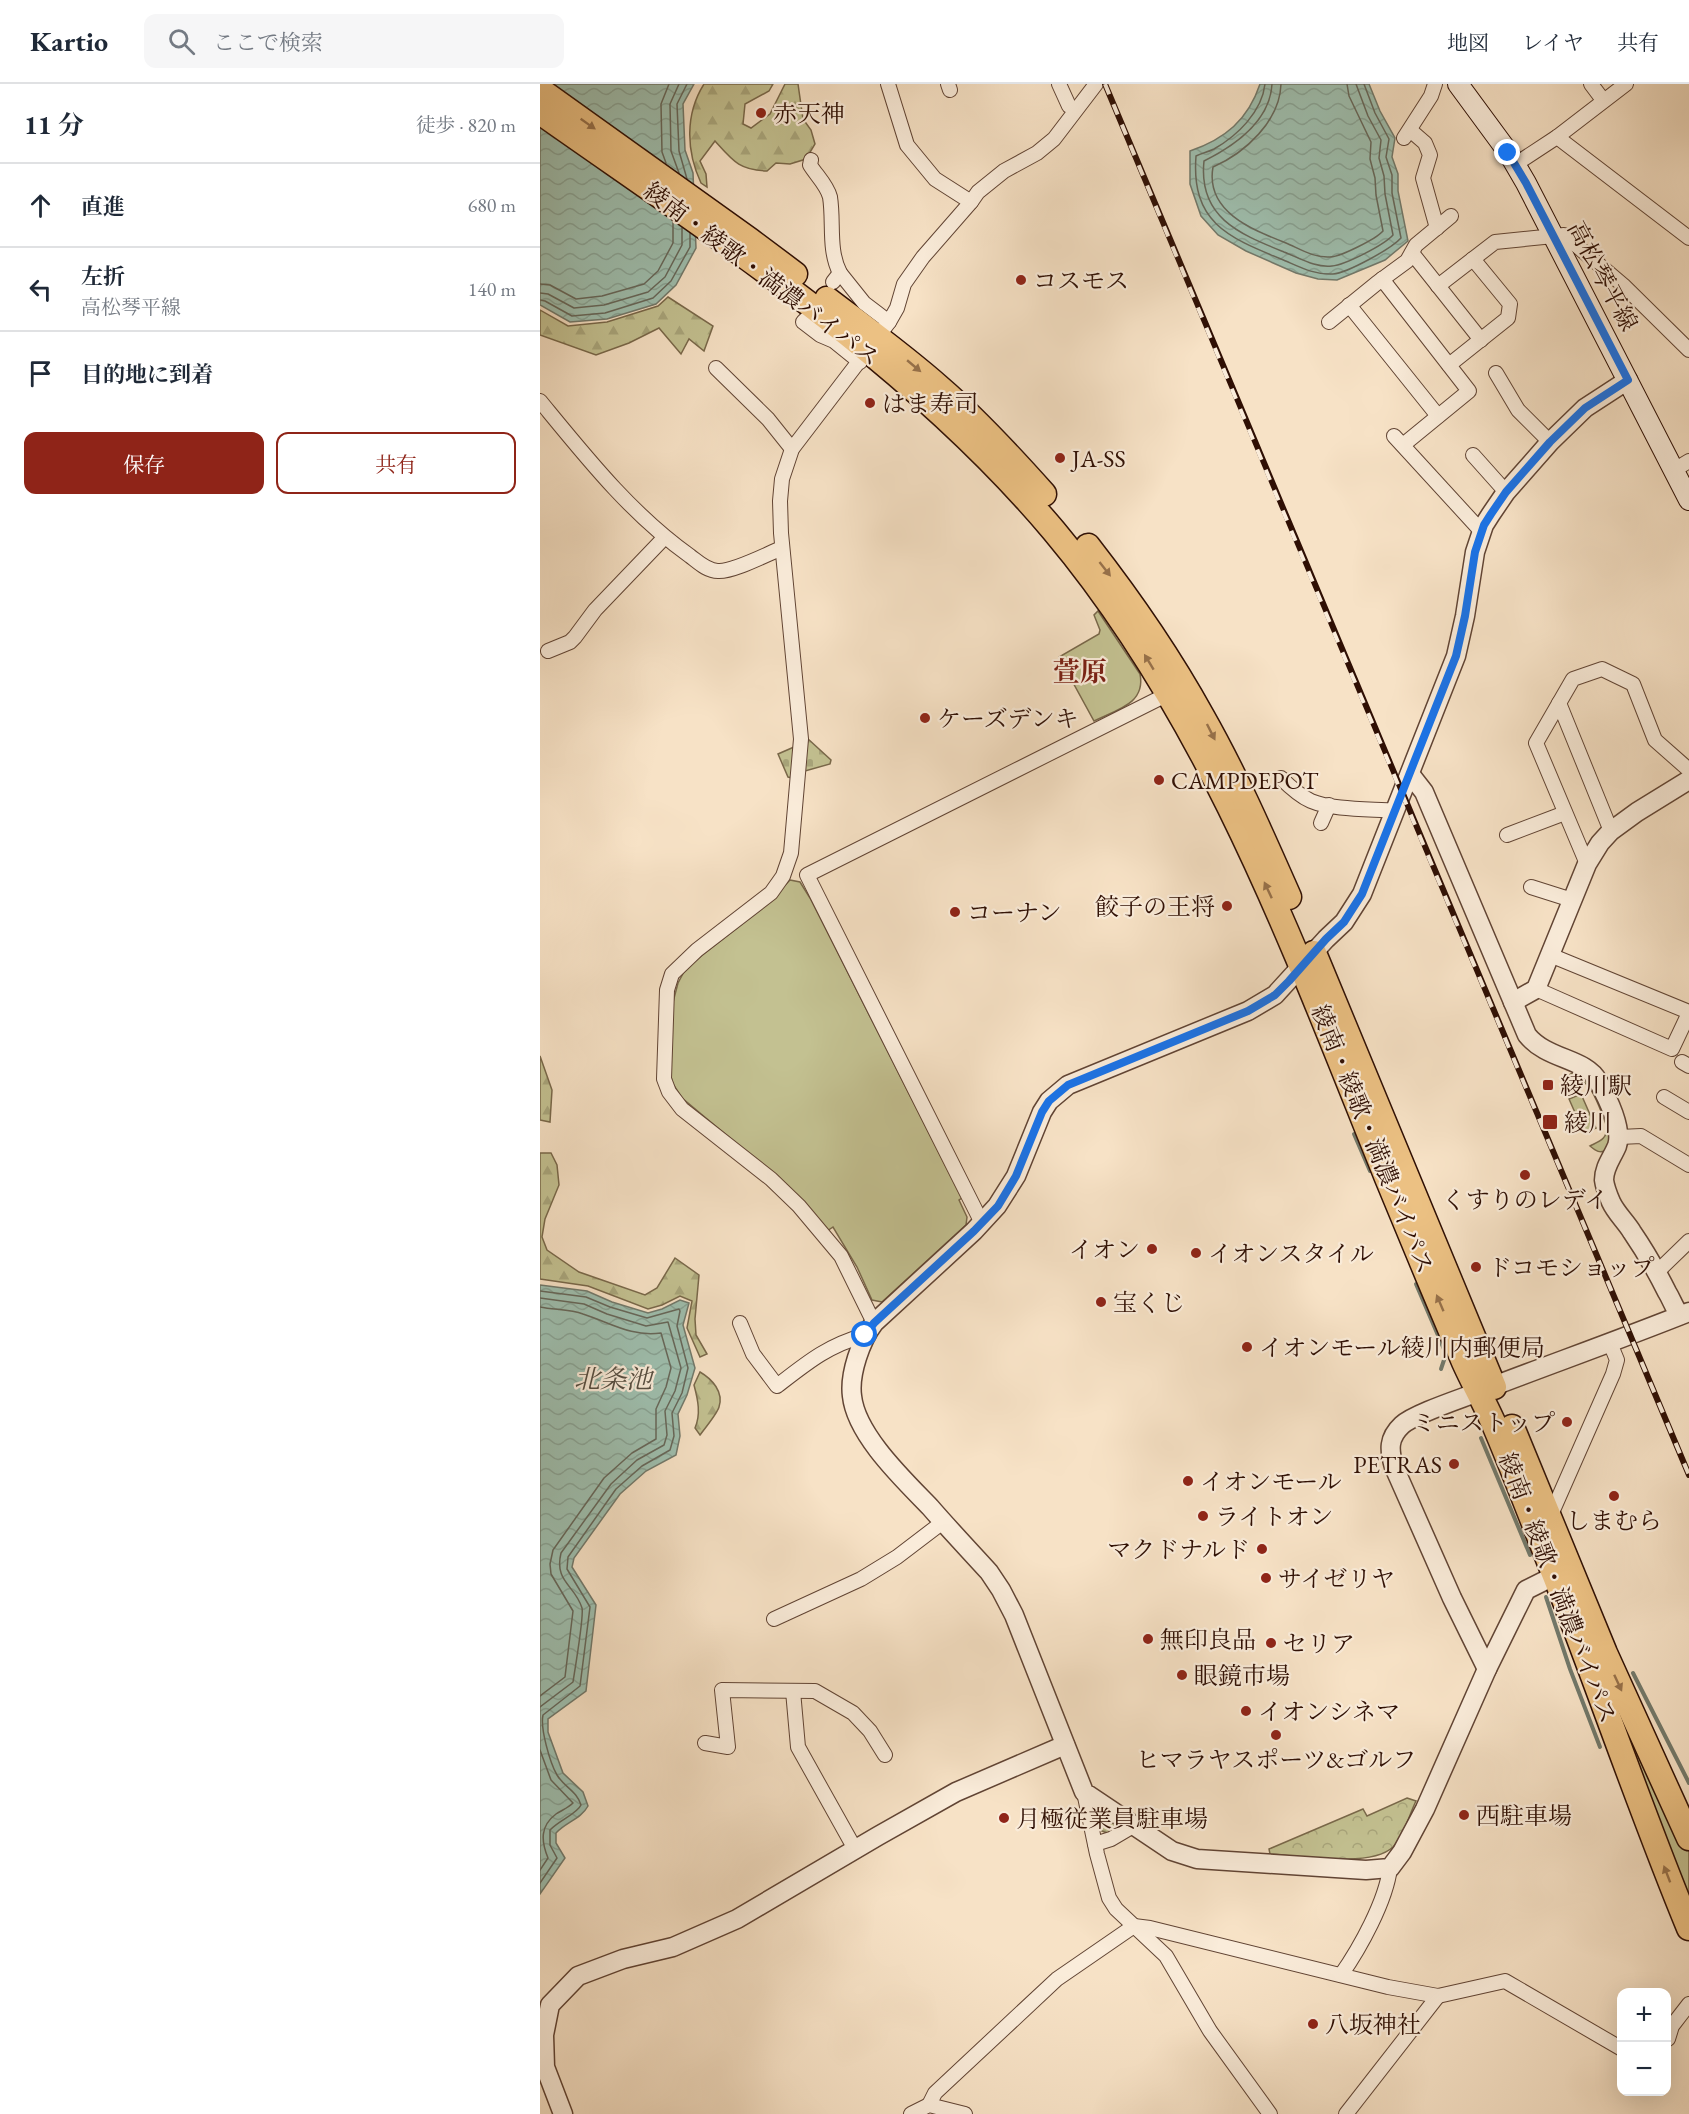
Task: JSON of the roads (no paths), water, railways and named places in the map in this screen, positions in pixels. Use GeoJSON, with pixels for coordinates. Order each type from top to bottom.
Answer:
{"type":"FeatureCollection","features":[{"type":"Feature","properties":{"kind":"highway","name":"綾南・綾歌・満濃バイパス"},"geometry":{"type":"LineString","coordinates":[[540,90],[874,343],[941,388],[999,445],[1088,546],[1136,610],[1202,716],[1259,829],[1392,1190],[1486,1389],[1550,1517],[1605,1653],[1689,1838]]}},
{"type":"Feature","properties":{"kind":"highway","name":"綾南・綾歌・満濃バイパス"},"geometry":{"type":"LineString","coordinates":[[540,112],[747,248]]}},
{"type":"Feature","properties":{"kind":"highway","name":"綾南・綾歌・満濃バイパス"},"geometry":{"type":"LineString","coordinates":[[874,343],[1019,491],[1075,556],[1122,621],[1168,694],[1215,778],[1308,959]]}},
{"type":"Feature","properties":{"kind":"highway","name":"綾南・綾歌・満濃バイパス"},"geometry":{"type":"LineString","coordinates":[[1486,1389],[1492,1422],[1554,1576],[1689,1928]]}},
{"type":"Feature","properties":{"kind":"main road","name":"高松琴平線"},"geometry":{"type":"LineString","coordinates":[[1458,84],[1516,164],[1628,380],[1682,466],[1689,500]]}},
{"type":"Feature","properties":{"kind":"street"},"geometry":{"type":"LineString","coordinates":[[888,84],[907,145],[935,179],[971,202]]}},
{"type":"Feature","properties":{"kind":"street"},"geometry":{"type":"LineString","coordinates":[[1059,84],[1069,106]]}},
{"type":"Feature","properties":{"kind":"street"},"geometry":{"type":"LineString","coordinates":[[1096,84],[1054,139],[1037,153],[1004,171],[978,192],[923,257],[904,285],[897,308],[874,343],[792,449],[783,479],[780,501],[782,548],[801,739],[791,853],[783,876],[771,893],[697,950],[672,975],[667,990],[664,1079],[669,1092],[682,1109],[771,1179],[799,1206],[842,1256],[869,1329],[853,1377],[852,1396],[856,1411],[877,1449],[989,1572],[1001,1590],[1014,1615],[1084,1792],[1109,1898],[1116,1909],[1166,1956],[1210,2031],[1270,2114]]}},
{"type":"Feature","properties":{"kind":"street"},"geometry":{"type":"LineString","coordinates":[[1436,84],[1407,134],[1425,143],[1430,155],[1423,178],[1437,228]]}},
{"type":"Feature","properties":{"kind":"street"},"geometry":{"type":"LineString","coordinates":[[1591,84],[1603,100]]}},
{"type":"Feature","properties":{"kind":"street"},"geometry":{"type":"LineString","coordinates":[[1516,164],[1626,84]]}},
{"type":"Feature","properties":{"kind":"street"},"geometry":{"type":"LineString","coordinates":[[1557,136],[1689,238]]}},
{"type":"Feature","properties":{"kind":"street"},"geometry":{"type":"LineString","coordinates":[[811,160],[810,165],[830,197],[836,277],[864,303],[874,343]]}},
{"type":"Feature","properties":{"kind":"street"},"geometry":{"type":"LineString","coordinates":[[1329,322],[1407,261],[1416,245],[1451,216]]}},
{"type":"Feature","properties":{"kind":"street"},"geometry":{"type":"LineString","coordinates":[[1438,286],[1495,242],[1564,235],[1623,285],[1689,350]]}},
{"type":"Feature","properties":{"kind":"street"},"geometry":{"type":"LineString","coordinates":[[1412,253],[1481,340]]}},
{"type":"Feature","properties":{"kind":"street"},"geometry":{"type":"LineString","coordinates":[[1449,365],[1508,318],[1510,304],[1473,259]]}},
{"type":"Feature","properties":{"kind":"street"},"geometry":{"type":"LineString","coordinates":[[1382,279],[1469,391],[1438,416],[1398,441],[1482,532]]}},
{"type":"Feature","properties":{"kind":"street"},"geometry":{"type":"LineString","coordinates":[[1349,305],[1438,416]]}},
{"type":"Feature","properties":{"kind":"street"},"geometry":{"type":"LineString","coordinates":[[806,319],[803,322],[820,335],[834,341],[874,343]]}},
{"type":"Feature","properties":{"kind":"street"},"geometry":{"type":"LineString","coordinates":[[716,368],[768,419],[792,449]]}},
{"type":"Feature","properties":{"kind":"street"},"geometry":{"type":"LineString","coordinates":[[1516,376],[1500,379],[1518,410],[1550,442]]}},
{"type":"Feature","properties":{"kind":"street"},"geometry":{"type":"LineString","coordinates":[[740,1323],[753,1354],[777,1386],[812,1358],[869,1329],[982,1223],[1006,1194],[1016,1176],[1042,1112],[1058,1092],[1068,1085],[1248,1011],[1275,995],[1344,922],[1362,894],[1456,656],[1475,552],[1484,525],[1506,492],[1550,442],[1585,408],[1628,380]]}},
{"type":"Feature","properties":{"kind":"street"},"geometry":{"type":"LineString","coordinates":[[540,401],[611,486],[664,538],[707,569],[718,571],[732,568],[782,548]]}},
{"type":"Feature","properties":{"kind":"street"},"geometry":{"type":"LineString","coordinates":[[1473,455],[1506,492]]}},
{"type":"Feature","properties":{"kind":"street"},"geometry":{"type":"LineString","coordinates":[[548,651],[570,642],[596,610],[664,538]]}},
{"type":"Feature","properties":{"kind":"street"},"geometry":{"type":"LineString","coordinates":[[1587,864],[1536,743],[1573,679],[1602,669],[1633,684],[1655,740],[1689,770]]}},
{"type":"Feature","properties":{"kind":"street"},"geometry":{"type":"LineString","coordinates":[[982,1223],[807,875],[1168,694]]}},
{"type":"Feature","properties":{"kind":"street"},"geometry":{"type":"LineString","coordinates":[[1559,703],[1611,831]]}},
{"type":"Feature","properties":{"kind":"street"},"geometry":{"type":"LineString","coordinates":[[1410,774],[1424,792],[1527,1035],[1535,1044],[1591,1071],[1598,1080],[1620,1137],[1606,1168],[1604,1179],[1606,1190],[1612,1205],[1632,1232],[1674,1308],[1685,1314]]}},
{"type":"Feature","properties":{"kind":"street"},"geometry":{"type":"LineString","coordinates":[[1281,778],[1309,800],[1329,806],[1395,811]]}},
{"type":"Feature","properties":{"kind":"street"},"geometry":{"type":"LineString","coordinates":[[1513,1002],[1536,989],[1587,864],[1600,843],[1611,831],[1637,812],[1689,780]]}},
{"type":"Feature","properties":{"kind":"street"},"geometry":{"type":"LineString","coordinates":[[1321,823],[1329,806]]}},
{"type":"Feature","properties":{"kind":"street"},"geometry":{"type":"LineString","coordinates":[[1507,835],[1565,813]]}},
{"type":"Feature","properties":{"kind":"street"},"geometry":{"type":"LineString","coordinates":[[1531,887],[1572,900]]}},
{"type":"Feature","properties":{"kind":"street"},"geometry":{"type":"LineString","coordinates":[[1536,989],[1672,1049],[1689,1012],[1550,955]]}},
{"type":"Feature","properties":{"kind":"street"},"geometry":{"type":"LineString","coordinates":[[1664,1097],[1689,1112]]}},
{"type":"Feature","properties":{"kind":"street"},"geometry":{"type":"LineString","coordinates":[[1620,1137],[1641,1136],[1689,1165]]}},
{"type":"Feature","properties":{"kind":"street"},"geometry":{"type":"LineString","coordinates":[[1656,1273],[1689,1241]]}},
{"type":"Feature","properties":{"kind":"street"},"geometry":{"type":"LineString","coordinates":[[1487,1669],[1418,1524],[1394,1467],[1390,1450],[1395,1433],[1404,1423],[1486,1389],[1685,1314]]}},
{"type":"Feature","properties":{"kind":"street"},"geometry":{"type":"LineString","coordinates":[[1550,1517],[1613,1374],[1617,1360],[1610,1343]]}},
{"type":"Feature","properties":{"kind":"street"},"geometry":{"type":"LineString","coordinates":[[774,1619],[861,1579],[897,1557],[943,1522]]}},
{"type":"Feature","properties":{"kind":"street"},"geometry":{"type":"LineString","coordinates":[[1341,1975],[1353,1958],[1388,1885],[1390,1868],[1402,1852],[1425,1809],[1487,1669],[1526,1590],[1554,1576]]}},
{"type":"Feature","properties":{"kind":"street"},"geometry":{"type":"LineString","coordinates":[[705,1743],[728,1747],[723,1690],[815,1691],[853,1713],[870,1731],[885,1755]]}},
{"type":"Feature","properties":{"kind":"street"},"geometry":{"type":"LineString","coordinates":[[793,1691],[798,1747],[855,1849]]}},
{"type":"Feature","properties":{"kind":"street"},"geometry":{"type":"LineString","coordinates":[[563,2114],[545,2067],[544,2035],[550,2005],[578,1976],[623,1959],[673,1947],[737,1919],[956,1792],[1065,1744]]}},
{"type":"Feature","properties":{"kind":"street"},"geometry":{"type":"LineString","coordinates":[[1084,1792],[1172,1851],[1197,1859],[1366,1870],[1390,1868]]}},
{"type":"Feature","properties":{"kind":"street"},"geometry":{"type":"LineString","coordinates":[[1095,1844],[1111,1839],[1133,1826]]}},
{"type":"Feature","properties":{"kind":"street"},"geometry":{"type":"LineString","coordinates":[[911,2114],[929,2105],[935,2093],[1057,1979],[1134,1926],[1388,1987],[1438,1996],[1505,1981],[1617,2046]]}},
{"type":"Feature","properties":{"kind":"street"},"geometry":{"type":"LineString","coordinates":[[1346,2114],[1438,1996]]}},
{"type":"Feature","properties":{"kind":"street"},"geometry":{"type":"LineString","coordinates":[[1671,2029],[1689,2004]]}},
{"type":"Feature","properties":{"kind":"street"},"geometry":{"type":"LineString","coordinates":[[1671,2036],[1689,2017]]}},
{"type":"Feature","properties":{"kind":"street"},"geometry":{"type":"LineString","coordinates":[[929,2105],[965,2114]]}},
{"type":"Feature","properties":{"kind":"water"},"geometry":{"type":"Polygon","coordinates":[[[540,84],[694,84],[683,104],[685,150],[693,173],[696,248],[676,285],[656,304],[607,319],[570,322],[540,305],[540,84]]]}},
{"type":"Feature","properties":{"kind":"water"},"geometry":{"type":"Polygon","coordinates":[[[1260,84],[1369,84],[1380,111],[1395,138],[1392,157],[1398,174],[1398,191],[1408,241],[1385,260],[1337,280],[1318,279],[1296,273],[1246,251],[1218,235],[1201,216],[1190,184],[1190,151],[1214,141],[1234,126],[1249,108],[1260,84]]]}},
{"type":"Feature","properties":{"kind":"water","name":"北条池"},"geometry":{"type":"Polygon","coordinates":[[[540,1285],[587,1291],[612,1302],[648,1313],[680,1300],[689,1303],[683,1325],[695,1368],[687,1395],[678,1414],[680,1436],[676,1455],[646,1471],[620,1494],[574,1558],[572,1567],[596,1605],[586,1691],[548,1719],[548,1732],[563,1773],[583,1792],[588,1806],[556,1833],[556,1843],[565,1858],[540,1894],[540,1285]]]}},
{"type":"Feature","properties":{"kind":"waterway"},"geometry":{"type":"LineString","coordinates":[[1354,1134],[1370,1171]]}},
{"type":"Feature","properties":{"kind":"waterway"},"geometry":{"type":"LineString","coordinates":[[1416,1284],[1446,1354],[1441,1369]]}},
{"type":"Feature","properties":{"kind":"waterway"},"geometry":{"type":"LineString","coordinates":[[1481,1438],[1530,1555]]}},
{"type":"Feature","properties":{"kind":"waterway"},"geometry":{"type":"LineString","coordinates":[[1546,1597],[1570,1669],[1600,1747]]}},
{"type":"Feature","properties":{"kind":"waterway"},"geometry":{"type":"LineString","coordinates":[[1633,1673],[1689,1783]]}},
{"type":"Feature","properties":{"kind":"railway"},"geometry":{"type":"LineString","coordinates":[[1105,84],[1689,1475]]}},
{"type":"Feature","properties":{"kind":"place","name":"赤天神"},"geometry":{"type":"Point","coordinates":[761,113]}},
{"type":"Feature","properties":{"kind":"place","name":"コスモス"},"geometry":{"type":"Point","coordinates":[1021,280]}},
{"type":"Feature","properties":{"kind":"place","name":"はま寿司"},"geometry":{"type":"Point","coordinates":[870,403]}},
{"type":"Feature","properties":{"kind":"place","name":"JA-SS"},"geometry":{"type":"Point","coordinates":[1060,458]}},
{"type":"Feature","properties":{"kind":"place","name":"ケーズデンキ"},"geometry":{"type":"Point","coordinates":[925,718]}},
{"type":"Feature","properties":{"kind":"place","name":"CAMPDEPOT"},"geometry":{"type":"Point","coordinates":[1159,780]}},
{"type":"Feature","properties":{"kind":"place","name":"餃子の王将"},"geometry":{"type":"Point","coordinates":[1227,906]}},
{"type":"Feature","properties":{"kind":"place","name":"コーナン"},"geometry":{"type":"Point","coordinates":[955,912]}},
{"type":"Feature","properties":{"kind":"place","name":"綾川駅"},"geometry":{"type":"Point","coordinates":[1548,1085]}},
{"type":"Feature","properties":{"kind":"place","name":"綾川"},"geometry":{"type":"Point","coordinates":[1550,1122]}},
{"type":"Feature","properties":{"kind":"place","name":"くすりのレデイ"},"geometry":{"type":"Point","coordinates":[1525,1175]}},
{"type":"Feature","properties":{"kind":"place","name":"イオン"},"geometry":{"type":"Point","coordinates":[1152,1249]}},
{"type":"Feature","properties":{"kind":"place","name":"イオンスタイル"},"geometry":{"type":"Point","coordinates":[1196,1253]}},
{"type":"Feature","properties":{"kind":"place","name":"ドコモショップ"},"geometry":{"type":"Point","coordinates":[1476,1267]}},
{"type":"Feature","properties":{"kind":"place","name":"宝くじ"},"geometry":{"type":"Point","coordinates":[1101,1302]}},
{"type":"Feature","properties":{"kind":"place","name":"イオンモール綾川内郵便局"},"geometry":{"type":"Point","coordinates":[1247,1347]}},
{"type":"Feature","properties":{"kind":"place","name":"ミニストップ"},"geometry":{"type":"Point","coordinates":[1567,1422]}},
{"type":"Feature","properties":{"kind":"place","name":"PETRAS"},"geometry":{"type":"Point","coordinates":[1454,1464]}},
{"type":"Feature","properties":{"kind":"place","name":"イオンモール"},"geometry":{"type":"Point","coordinates":[1188,1481]}},
{"type":"Feature","properties":{"kind":"place","name":"しまむら"},"geometry":{"type":"Point","coordinates":[1614,1496]}},
{"type":"Feature","properties":{"kind":"place","name":"ライトオン"},"geometry":{"type":"Point","coordinates":[1203,1516]}},
{"type":"Feature","properties":{"kind":"place","name":"マクドナルド"},"geometry":{"type":"Point","coordinates":[1262,1549]}},
{"type":"Feature","properties":{"kind":"place","name":"サイゼリヤ"},"geometry":{"type":"Point","coordinates":[1266,1578]}},
{"type":"Feature","properties":{"kind":"place","name":"無印良品"},"geometry":{"type":"Point","coordinates":[1148,1639]}},
{"type":"Feature","properties":{"kind":"place","name":"セリア"},"geometry":{"type":"Point","coordinates":[1271,1643]}},
{"type":"Feature","properties":{"kind":"place","name":"眼鏡市場"},"geometry":{"type":"Point","coordinates":[1182,1675]}},
{"type":"Feature","properties":{"kind":"place","name":"イオンシネマ"},"geometry":{"type":"Point","coordinates":[1246,1711]}},
{"type":"Feature","properties":{"kind":"place","name":"ヒマラヤスポーツ&ゴルフ"},"geometry":{"type":"Point","coordinates":[1276,1735]}},
{"type":"Feature","properties":{"kind":"place","name":"西駐車場"},"geometry":{"type":"Point","coordinates":[1464,1815]}},
{"type":"Feature","properties":{"kind":"place","name":"月極従業員駐車場"},"geometry":{"type":"Point","coordinates":[1004,1818]}},
{"type":"Feature","properties":{"kind":"place","name":"八坂神社"},"geometry":{"type":"Point","coordinates":[1313,2024]}},
{"type":"Feature","properties":{"kind":"district","name":"萱原"},"geometry":{"type":"Point","coordinates":[1080,671]}}]}
